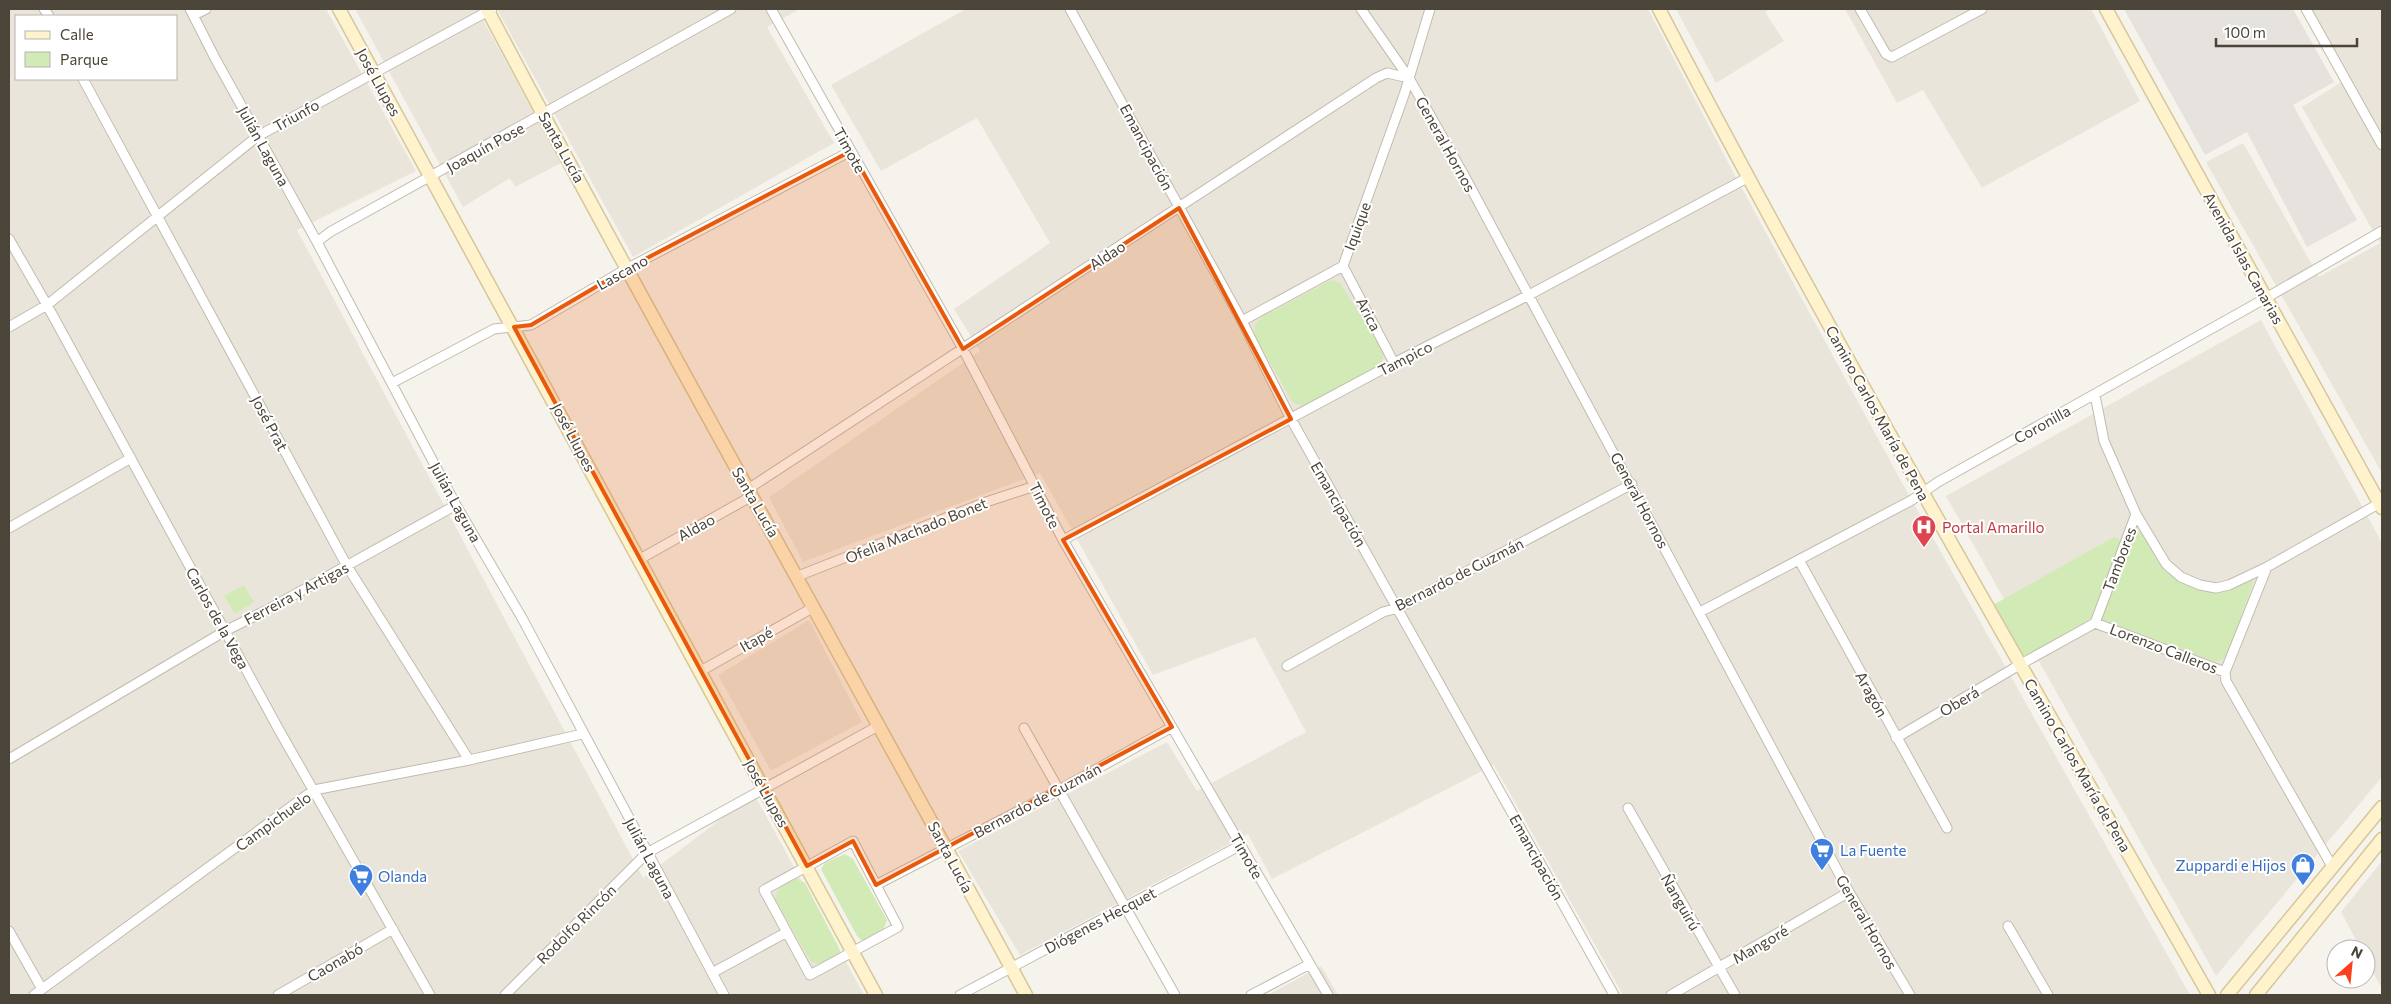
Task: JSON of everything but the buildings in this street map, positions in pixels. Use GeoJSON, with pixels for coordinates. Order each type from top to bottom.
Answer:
{"type":"FeatureCollection","features":[{"type":"Feature","properties":{"kind":"street"},"geometry":{"type":"LineString","coordinates":[[192,12],[206,9]]}},
{"type":"Feature","properties":{"kind":"street","name":"José Llupes"},"geometry":{"type":"LineString","coordinates":[[339,9],[514,327],[699,672],[765,788],[876,995]]}},
{"type":"Feature","properties":{"kind":"street","name":"Triunfo"},"geometry":{"type":"LineString","coordinates":[[9,327],[48,305],[258,136],[489,9]]}},
{"type":"Feature","properties":{"kind":"street","name":"Santa Lucía"},"geometry":{"type":"LineString","coordinates":[[489,9],[543,114],[798,576],[1026,995]]}},
{"type":"Feature","properties":{"kind":"street","name":"Joaquín Pose"},"geometry":{"type":"LineString","coordinates":[[317,242],[330,232],[731,9]]}},
{"type":"Feature","properties":{"kind":"street","name":"Timote"},"geometry":{"type":"LineString","coordinates":[[771,9],[963,349],[1063,540],[1328,995]]}},
{"type":"Feature","properties":{"kind":"street","name":"Emancipación"},"geometry":{"type":"LineString","coordinates":[[1070,9],[1242,321],[1291,418],[1614,995]]}},
{"type":"Feature","properties":{"kind":"street","name":"General Hornos"},"geometry":{"type":"LineString","coordinates":[[1362,9],[1409,78],[1632,484],[1849,892],[1910,995]]}},
{"type":"Feature","properties":{"kind":"street"},"geometry":{"type":"LineString","coordinates":[[1409,78],[1430,9]]}},
{"type":"Feature","properties":{"kind":"street","name":"Camino Carlos María de Pena"},"geometry":{"type":"LineString","coordinates":[[1659,9],[1748,178],[1922,493],[2209,995]]}},
{"type":"Feature","properties":{"kind":"street"},"geometry":{"type":"LineString","coordinates":[[1860,9],[1886,54],[1892,57],[1982,9]]}},
{"type":"Feature","properties":{"kind":"street","name":"Avenida Islas Canarias"},"geometry":{"type":"LineString","coordinates":[[2106,9],[2381,505]]}},
{"type":"Feature","properties":{"kind":"street"},"geometry":{"type":"LineString","coordinates":[[2306,9],[2382,145]]}},
{"type":"Feature","properties":{"kind":"street","name":"Julián Laguna"},"geometry":{"type":"LineString","coordinates":[[192,12],[317,242],[456,505],[522,618],[582,734],[724,995]]}},
{"type":"Feature","properties":{"kind":"street","name":"Aldao"},"geometry":{"type":"LineString","coordinates":[[640,559],[750,492],[963,349],[1376,78],[1387,73],[1409,78]]}},
{"type":"Feature","properties":{"kind":"street","name":"Iquique"},"geometry":{"type":"LineString","coordinates":[[1242,321],[1343,266],[1409,78]]}},
{"type":"Feature","properties":{"kind":"street","name":"José Prat"},"geometry":{"type":"LineString","coordinates":[[84,80],[159,215],[347,566],[469,760]]}},
{"type":"Feature","properties":{"kind":"street","name":"Lascano"},"geometry":{"type":"LineString","coordinates":[[392,383],[494,328],[531,325],[628,268],[851,152]]}},
{"type":"Feature","properties":{"kind":"street","name":"Tampico"},"geometry":{"type":"LineString","coordinates":[[1063,540],[1394,362],[1529,294],[1748,178]]}},
{"type":"Feature","properties":{"kind":"street","name":"Coronilla"},"geometry":{"type":"LineString","coordinates":[[1700,612],[1922,493],[1938,482],[2382,231]]}},
{"type":"Feature","properties":{"kind":"street","name":"Carlos de la Vega"},"geometry":{"type":"LineString","coordinates":[[9,239],[48,305],[225,631],[430,995]]}},
{"type":"Feature","properties":{"kind":"street","name":"Arica"},"geometry":{"type":"LineString","coordinates":[[1343,266],[1394,362]]}},
{"type":"Feature","properties":{"kind":"street"},"geometry":{"type":"LineString","coordinates":[[2094,395],[2104,441],[2136,514]]}},
{"type":"Feature","properties":{"kind":"street"},"geometry":{"type":"LineString","coordinates":[[9,528],[131,458]]}},
{"type":"Feature","properties":{"kind":"street","name":"Bernardo de Guzmán"},"geometry":{"type":"LineString","coordinates":[[1287,666],[1383,612],[1398,608],[1632,484]]}},
{"type":"Feature","properties":{"kind":"street","name":"Ofelia Machado Bonet"},"geometry":{"type":"LineString","coordinates":[[798,576],[986,502],[1035,486]]}},
{"type":"Feature","properties":{"kind":"street","name":"Ferreira y Artigas"},"geometry":{"type":"LineString","coordinates":[[9,759],[225,631],[456,505]]}},
{"type":"Feature","properties":{"kind":"street"},"geometry":{"type":"LineString","coordinates":[[2266,567],[2381,505]]}},
{"type":"Feature","properties":{"kind":"street","name":"Tambores"},"geometry":{"type":"LineString","coordinates":[[2136,514],[2166,564],[2175,573],[2187,580],[2216,588],[2229,585],[2266,567]]}},
{"type":"Feature","properties":{"kind":"street","name":"Tambores"},"geometry":{"type":"LineString","coordinates":[[2095,623],[2136,514]]}},
{"type":"Feature","properties":{"kind":"street","name":"Aragón"},"geometry":{"type":"LineString","coordinates":[[1798,560],[1947,828]]}},
{"type":"Feature","properties":{"kind":"street","name":"Lorenzo Calleros"},"geometry":{"type":"LineString","coordinates":[[2021,664],[2095,623],[2225,672],[2266,567]]}},
{"type":"Feature","properties":{"kind":"street","name":"Itapé"},"geometry":{"type":"LineString","coordinates":[[699,672],[814,607]]}},
{"type":"Feature","properties":{"kind":"street","name":"Oberá"},"geometry":{"type":"LineString","coordinates":[[1896,738],[2021,664]]}},
{"type":"Feature","properties":{"kind":"street"},"geometry":{"type":"LineString","coordinates":[[2225,672],[2229,688],[2333,868]]}},
{"type":"Feature","properties":{"kind":"street","name":"Rodolfo Rincón"},"geometry":{"type":"LineString","coordinates":[[505,995],[647,853],[880,726]]}},
{"type":"Feature","properties":{"kind":"street","name":"Bernardo de Guzmán"},"geometry":{"type":"LineString","coordinates":[[876,885],[1061,789],[1172,727]]}},
{"type":"Feature","properties":{"kind":"street"},"geometry":{"type":"LineString","coordinates":[[1024,728],[1061,789],[1176,995]]}},
{"type":"Feature","properties":{"kind":"street","name":"Campichuelo"},"geometry":{"type":"LineString","coordinates":[[34,995],[314,790],[469,760],[582,734]]}},
{"type":"Feature","properties":{"kind":"street"},"geometry":{"type":"LineString","coordinates":[[2227,995],[2382,807]]}},
{"type":"Feature","properties":{"kind":"street","name":"Ñanguirú"},"geometry":{"type":"LineString","coordinates":[[1628,808],[1735,995]]}},
{"type":"Feature","properties":{"kind":"street"},"geometry":{"type":"LineString","coordinates":[[2256,995],[2382,839]]}},
{"type":"Feature","properties":{"kind":"street"},"geometry":{"type":"LineString","coordinates":[[853,840],[898,927],[810,976],[764,890],[807,866],[853,840]]}},
{"type":"Feature","properties":{"kind":"street","name":"Diógenes Hecquet"},"geometry":{"type":"LineString","coordinates":[[960,995],[1241,845]]}},
{"type":"Feature","properties":{"kind":"street","name":"Mangoré"},"geometry":{"type":"LineString","coordinates":[[1672,995],[1849,892]]}},
{"type":"Feature","properties":{"kind":"street"},"geometry":{"type":"LineString","coordinates":[[2008,926],[2048,995]]}},
{"type":"Feature","properties":{"kind":"street","name":"Caonabó"},"geometry":{"type":"LineString","coordinates":[[278,995],[392,929]]}},
{"type":"Feature","properties":{"kind":"street"},"geometry":{"type":"LineString","coordinates":[[9,931],[42,989]]}},
{"type":"Feature","properties":{"kind":"street"},"geometry":{"type":"LineString","coordinates":[[712,973],[787,932]]}},
{"type":"Feature","properties":{"kind":"street"},"geometry":{"type":"LineString","coordinates":[[1251,995],[1310,964]]}},
{"type":"Feature","properties":{"kind":"highlighted area"},"geometry":{"type":"Polygon","coordinates":[[[851,151],[963,349],[1179,208],[1291,419],[1063,540],[1172,727],[876,885],[853,841],[807,866],[514,327],[531,325],[628,268],[851,151]]]}},
{"type":"Feature","properties":{"kind":"shaded area"},"geometry":{"type":"Polygon","coordinates":[[[9,9],[326,9],[416,171],[297,230],[643,878],[754,794],[864,995],[9,995],[9,9]]]}},
{"type":"Feature","properties":{"kind":"shaded area"},"geometry":{"type":"Polygon","coordinates":[[[355,9],[477,9],[561,163],[515,187],[510,178],[463,207],[355,9]]]}},
{"type":"Feature","properties":{"kind":"shaded area"},"geometry":{"type":"Polygon","coordinates":[[[497,9],[800,9],[767,27],[834,143],[633,257],[497,9]]]}},
{"type":"Feature","properties":{"kind":"shaded area"},"geometry":{"type":"Polygon","coordinates":[[[966,9],[1648,9],[1733,172],[1901,481],[2190,995],[1623,995],[1494,765],[1272,879],[1248,834],[1020,955],[958,851],[1167,742],[1197,791],[1306,732],[1255,637],[1153,675],[1040,473],[803,562],[769,497],[980,351],[954,309],[1050,243],[977,118],[881,171],[831,85],[966,9]]]}},
{"type":"Feature","properties":{"kind":"shaded area"},"geometry":{"type":"Polygon","coordinates":[[[1676,9],[1770,9],[1765,12],[1784,41],[1716,83],[1676,9]]]}},
{"type":"Feature","properties":{"kind":"shaded area"},"geometry":{"type":"Polygon","coordinates":[[[1845,9],[2091,9],[2140,101],[1982,188],[1923,90],[1897,103],[1845,9]]]}},
{"type":"Feature","properties":{"kind":"shaded area"},"geometry":{"type":"Polygon","coordinates":[[[2124,9],[2293,9],[2334,82],[2293,105],[2357,220],[2307,247],[2247,132],[2205,155],[2124,9]]]}},
{"type":"Feature","properties":{"kind":"shaded area"},"geometry":{"type":"Polygon","coordinates":[[[2312,9],[2380,9],[2382,12],[2382,473],[2206,162],[2243,143],[2319,277],[2380,243],[2302,107],[2346,79],[2312,9]]]}},
{"type":"Feature","properties":{"kind":"shaded area"},"geometry":{"type":"Polygon","coordinates":[[[2261,320],[2382,543],[2382,777],[2216,976],[1946,496],[2261,320]]]}},
{"type":"Feature","properties":{"kind":"shaded area"},"geometry":{"type":"Polygon","coordinates":[[[809,620],[862,722],[771,771],[718,675],[809,620]]]}},
{"type":"Feature","properties":{"kind":"shaded area"},"geometry":{"type":"Polygon","coordinates":[[[2382,861],[2382,989],[2376,978],[2376,939],[2356,939],[2341,912],[2382,861]]]}},
{"type":"Feature","properties":{"kind":"shaded area"},"geometry":{"type":"Polygon","coordinates":[[[1321,966],[1338,995],[1268,995],[1321,966]]]}},
{"type":"Feature","properties":{"kind":"green space"},"geometry":{"type":"Polygon","coordinates":[[[1331,280],[1340,283],[1384,353],[1381,365],[1305,406],[1296,404],[1292,401],[1254,335],[1255,324],[1262,317],[1331,280]]]}},
{"type":"Feature","properties":{"kind":"green space"},"geometry":{"type":"Polygon","coordinates":[[[2136,530],[2141,532],[2166,572],[2184,583],[2203,589],[2254,580],[2230,650],[2223,660],[2216,662],[2103,620],[2101,617],[2111,585],[2136,530]]]}},
{"type":"Feature","properties":{"kind":"green space"},"geometry":{"type":"Polygon","coordinates":[[[2114,537],[2122,541],[2090,619],[2030,654],[2021,656],[1993,605],[2114,537]]]}},
{"type":"Feature","properties":{"kind":"green space"},"geometry":{"type":"Polygon","coordinates":[[[244,585],[254,602],[235,614],[224,596],[244,585]]]}},
{"type":"Feature","properties":{"kind":"green space"},"geometry":{"type":"Polygon","coordinates":[[[845,854],[853,859],[887,920],[883,931],[862,941],[857,936],[821,869],[825,863],[845,854]]]}},
{"type":"Feature","properties":{"kind":"green space"},"geometry":{"type":"Polygon","coordinates":[[[795,878],[805,883],[840,951],[837,956],[819,964],[811,962],[775,899],[779,886],[795,878]]]}},
{"type":"Feature","properties":{"kind":"place","name":"Portal Amarillo"},"geometry":{"type":"Point","coordinates":[1924,548]}},
{"type":"Feature","properties":{"kind":"place","name":"La Fuente"},"geometry":{"type":"Point","coordinates":[1822,871]}},
{"type":"Feature","properties":{"kind":"place","name":"Zuppardi e Hijos"},"geometry":{"type":"Point","coordinates":[2303,886]}},
{"type":"Feature","properties":{"kind":"place","name":"Olanda"},"geometry":{"type":"Point","coordinates":[361,897]}}]}
